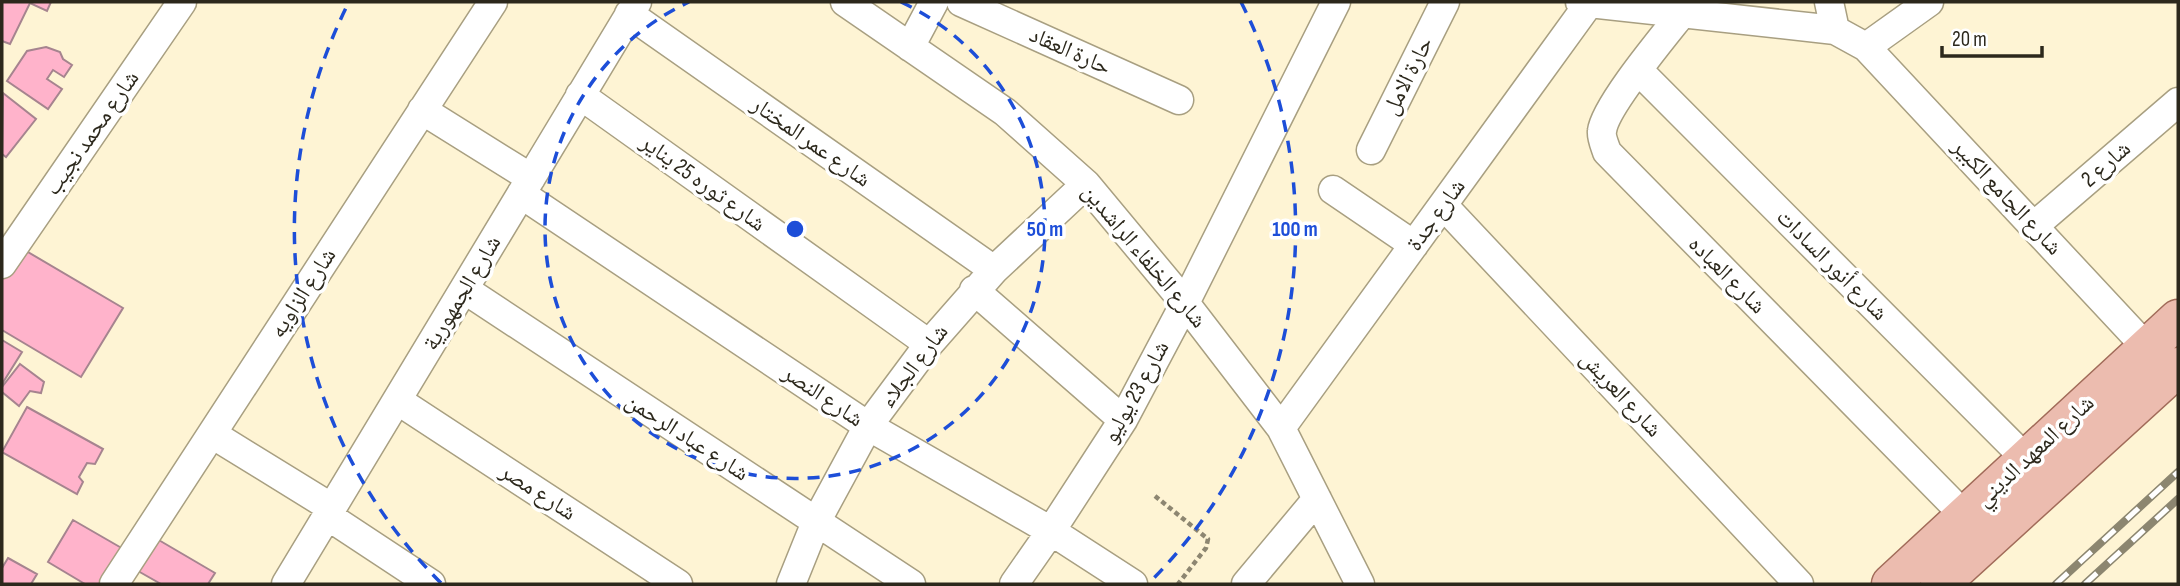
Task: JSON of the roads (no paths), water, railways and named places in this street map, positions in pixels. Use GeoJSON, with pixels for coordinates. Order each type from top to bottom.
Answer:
{"type":"FeatureCollection","features":[{"type":"Feature","properties":{"kind":"main road","name":"شارع المعهد الديني"},"geometry":{"type":"LineString","coordinates":[[1922,578],[2162,357],[2178,319]]}},
{"type":"Feature","properties":{"kind":"main road","name":"شارع المعهد الديني"},"geometry":{"type":"LineString","coordinates":[[1922,578],[1965,516],[2026,459],[2162,357]]}},
{"type":"Feature","properties":{"kind":"street","name":"شارع محمد نجيب"},"geometry":{"type":"LineString","coordinates":[[2,264],[182,2]]}},
{"type":"Feature","properties":{"kind":"street","name":"شارع الزاويه"},"geometry":{"type":"LineString","coordinates":[[114,584],[493,2]]}},
{"type":"Feature","properties":{"kind":"street","name":"شارع الخلفاء الراشدين"},"geometry":{"type":"LineString","coordinates":[[845,2],[1005,113],[1086,184],[1185,303],[1281,428],[1360,584]]}},
{"type":"Feature","properties":{"kind":"street"},"geometry":{"type":"LineString","coordinates":[[910,47],[934,2]]}},
{"type":"Feature","properties":{"kind":"street","name":"حارة العقاد"},"geometry":{"type":"LineString","coordinates":[[961,2],[1179,100]]}},
{"type":"Feature","properties":{"kind":"street","name":"شارع 23 يوليو"},"geometry":{"type":"LineString","coordinates":[[1014,584],[1123,420],[1185,303],[1336,2]]}},
{"type":"Feature","properties":{"kind":"street","name":"حارة الامل"},"geometry":{"type":"LineString","coordinates":[[1371,150],[1446,2]]}},
{"type":"Feature","properties":{"kind":"street"},"geometry":{"type":"LineString","coordinates":[[1587,2],[1835,30],[1829,2]]}},
{"type":"Feature","properties":{"kind":"street","name":"شارع جدة"},"geometry":{"type":"LineString","coordinates":[[1281,428],[1587,2]]}},
{"type":"Feature","properties":{"kind":"street"},"geometry":{"type":"LineString","coordinates":[[1866,47],[1929,2]]}},
{"type":"Feature","properties":{"kind":"street","name":"شارع الجمهورية"},"geometry":{"type":"LineString","coordinates":[[286,584],[633,8]]}},
{"type":"Feature","properties":{"kind":"street","name":"شارع عمر المختار"},"geometry":{"type":"LineString","coordinates":[[633,8],[994,270]]}},
{"type":"Feature","properties":{"kind":"street","name":"شارع العباده"},"geometry":{"type":"LineString","coordinates":[[1683,12],[1608,114],[1602,132],[1606,152],[1965,516]]}},
{"type":"Feature","properties":{"kind":"street","name":"شارع الجامع الكبير"},"geometry":{"type":"LineString","coordinates":[[1835,30],[1866,47],[2034,226],[2162,357]]}},
{"type":"Feature","properties":{"kind":"street","name":"شارع أنور السادات"},"geometry":{"type":"LineString","coordinates":[[1638,70],[2026,459]]}},
{"type":"Feature","properties":{"kind":"street","name":"شارع ثوره 25 يناير"},"geometry":{"type":"LineString","coordinates":[[580,95],[929,344]]}},
{"type":"Feature","properties":{"kind":"street","name":"شارع 2"},"geometry":{"type":"LineString","coordinates":[[2034,226],[2178,102]]}},
{"type":"Feature","properties":{"kind":"street","name":"شارع النصر"},"geometry":{"type":"LineString","coordinates":[[422,110],[868,426],[1051,531],[1133,584]]}},
{"type":"Feature","properties":{"kind":"street","name":"شارع الجلاء"},"geometry":{"type":"LineString","coordinates":[[791,584],[816,522],[868,426],[929,344],[974,290],[1086,184]]}},
{"type":"Feature","properties":{"kind":"street"},"geometry":{"type":"LineString","coordinates":[[1333,190],[1414,245]]}},
{"type":"Feature","properties":{"kind":"street","name":"شارع العريش"},"geometry":{"type":"LineString","coordinates":[[1443,205],[1799,584]]}},
{"type":"Feature","properties":{"kind":"street","name":"شارع عباد الرحمن"},"geometry":{"type":"LineString","coordinates":[[464,289],[911,584]]}},
{"type":"Feature","properties":{"kind":"street"},"geometry":{"type":"LineString","coordinates":[[974,290],[1123,420]]}},
{"type":"Feature","properties":{"kind":"street","name":"شارع مصر"},"geometry":{"type":"LineString","coordinates":[[397,400],[678,584]]}},
{"type":"Feature","properties":{"kind":"street"},"geometry":{"type":"LineString","coordinates":[[212,434],[330,512],[431,584]]}},
{"type":"Feature","properties":{"kind":"street"},"geometry":{"type":"LineString","coordinates":[[1246,584],[1317,499]]}},
{"type":"Feature","properties":{"kind":"railway"},"geometry":{"type":"LineString","coordinates":[[2056,584],[2178,472]]}},
{"type":"Feature","properties":{"kind":"railway"},"geometry":{"type":"LineString","coordinates":[[2085,584],[2178,499]]}}]}
